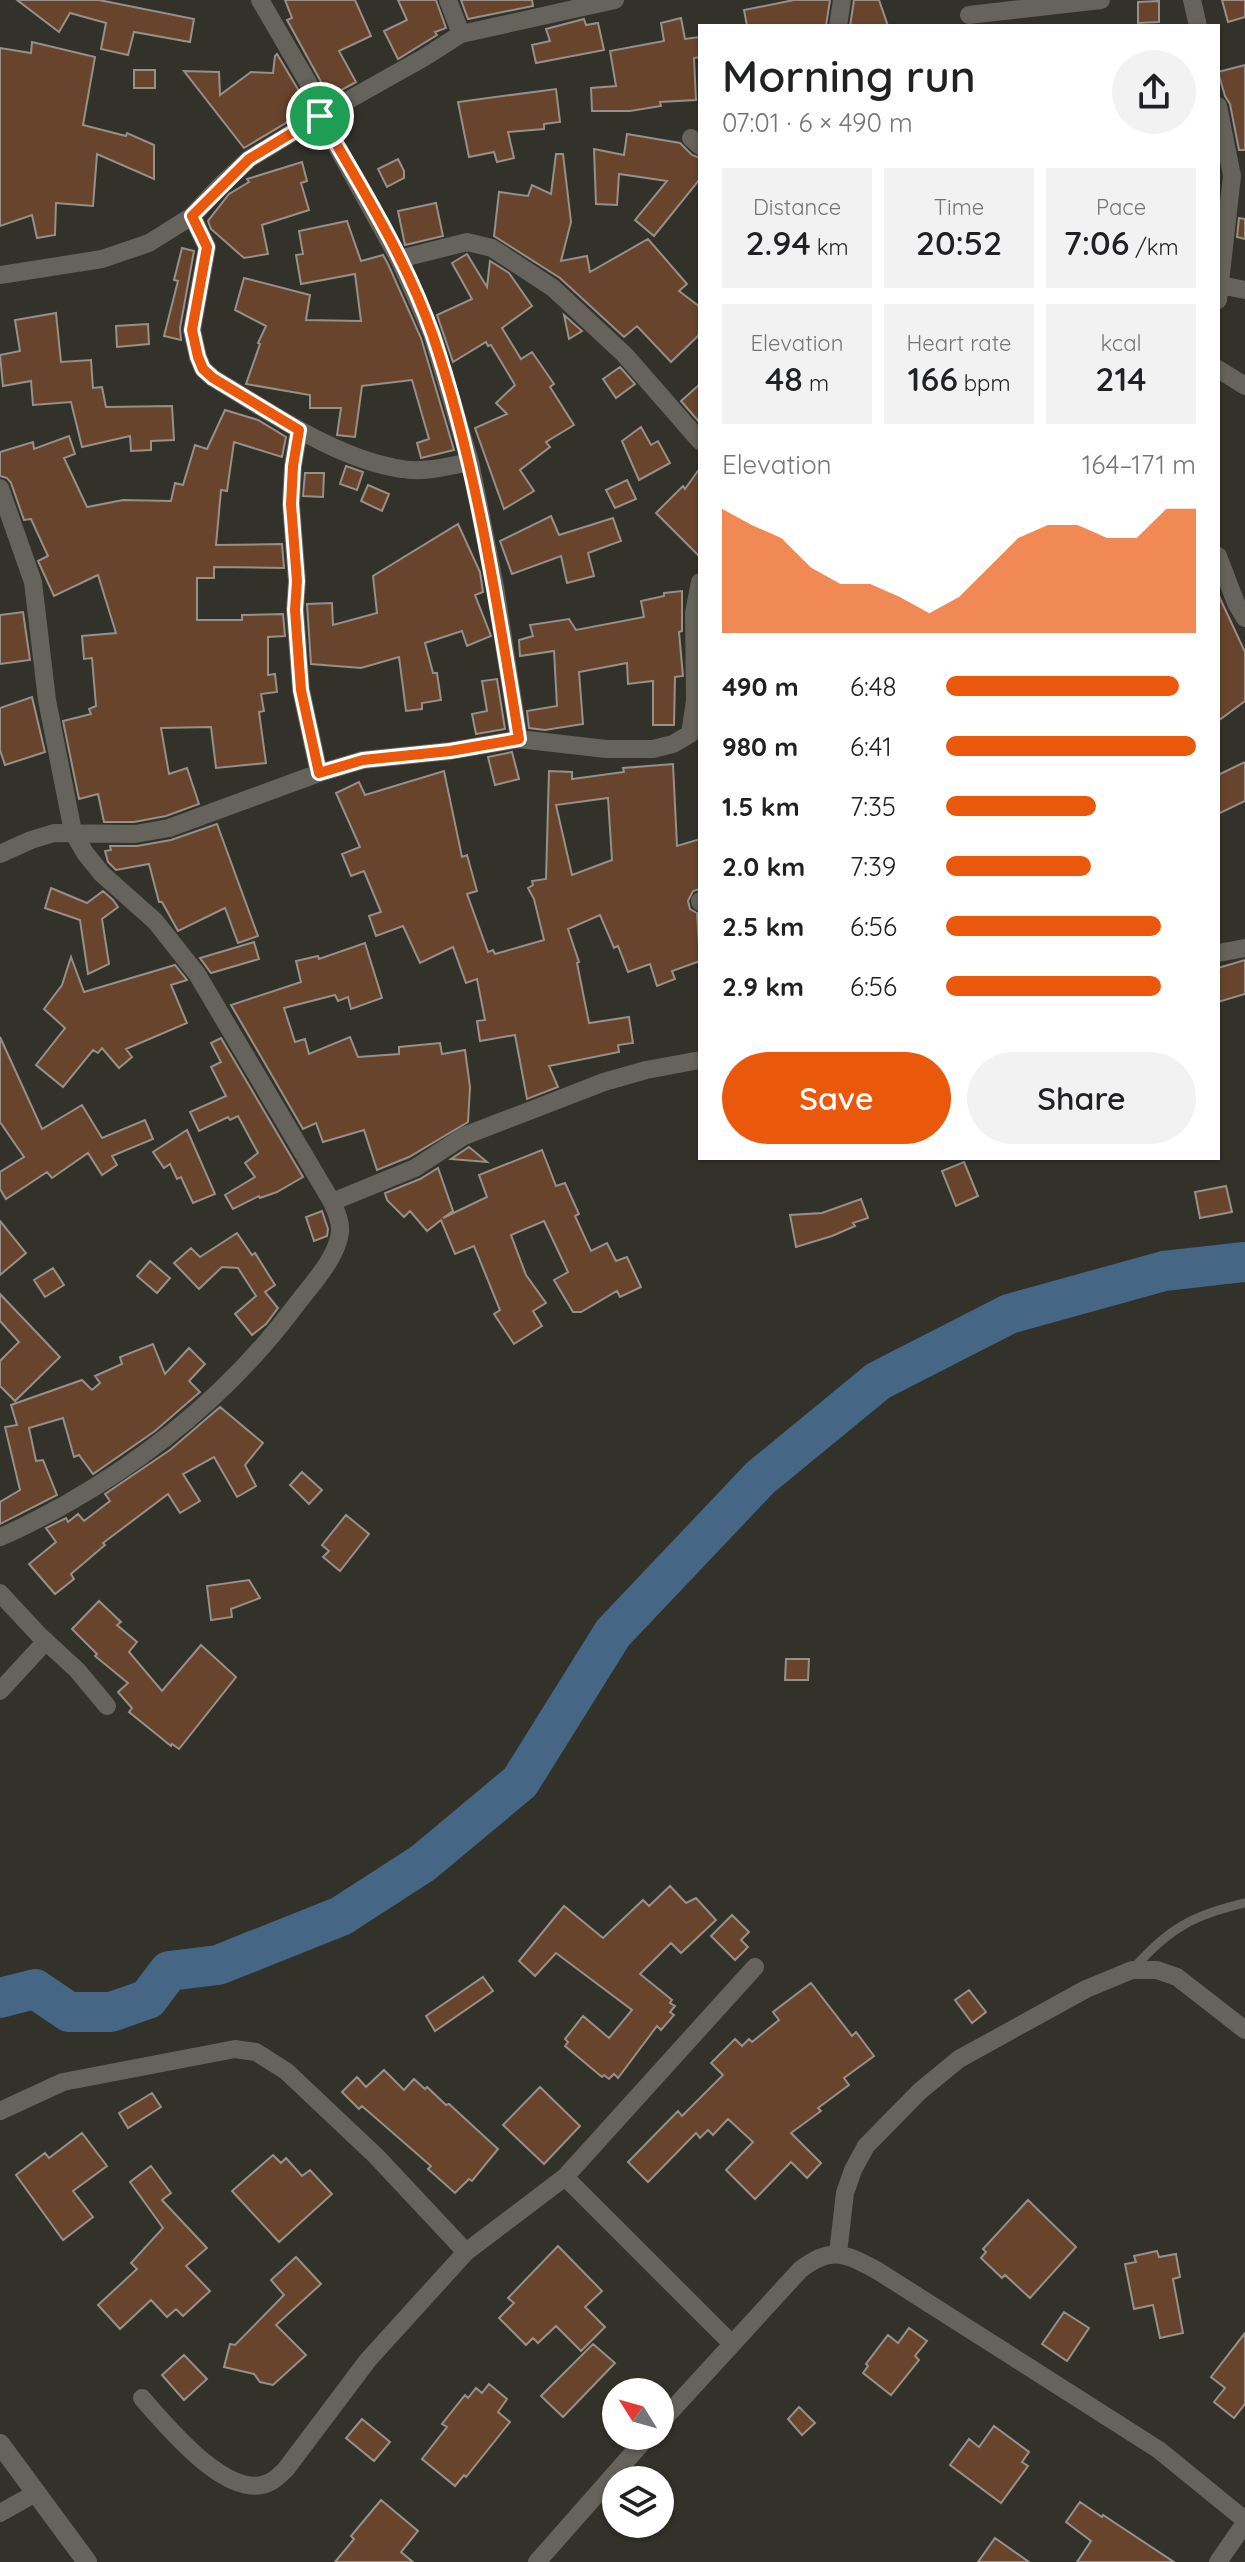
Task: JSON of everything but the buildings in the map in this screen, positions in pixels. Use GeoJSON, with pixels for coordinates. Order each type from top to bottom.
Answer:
{"type":"FeatureCollection","features":[{"type":"Feature","properties":{"kind":"street"},"geometry":{"type":"LineString","coordinates":[[260,0],[310,86],[320,116],[399,259],[432,334],[470,462],[495,587],[519,739]]}},
{"type":"Feature","properties":{"kind":"street"},"geometry":{"type":"LineString","coordinates":[[448,0],[461,34]]}},
{"type":"Feature","properties":{"kind":"street"},"geometry":{"type":"LineString","coordinates":[[0,275],[102,259],[149,243],[192,216],[249,159],[461,34],[615,0]]}},
{"type":"Feature","properties":{"kind":"street"},"geometry":{"type":"LineString","coordinates":[[838,24],[842,0]]}},
{"type":"Feature","properties":{"kind":"street"},"geometry":{"type":"LineString","coordinates":[[969,14],[1101,0]]}},
{"type":"Feature","properties":{"kind":"street"},"geometry":{"type":"LineString","coordinates":[[1192,0],[1198,24]]}},
{"type":"Feature","properties":{"kind":"street"},"geometry":{"type":"LineString","coordinates":[[1220,116],[1232,176],[1220,284]]}},
{"type":"Feature","properties":{"kind":"street"},"geometry":{"type":"LineString","coordinates":[[192,216],[207,247],[192,330],[203,369],[213,378],[299,430],[368,460],[404,470],[470,462]]}},
{"type":"Feature","properties":{"kind":"street"},"geometry":{"type":"LineString","coordinates":[[399,259],[467,242],[492,248],[553,288],[625,355],[698,439]]}},
{"type":"Feature","properties":{"kind":"street"},"geometry":{"type":"LineString","coordinates":[[1220,293],[1245,290]]}},
{"type":"Feature","properties":{"kind":"street"},"geometry":{"type":"LineString","coordinates":[[1220,370],[1245,386]]}},
{"type":"Feature","properties":{"kind":"street"},"geometry":{"type":"LineString","coordinates":[[299,430],[291,504],[297,581],[295,610],[301,690],[319,773]]}},
{"type":"Feature","properties":{"kind":"street"},"geometry":{"type":"LineString","coordinates":[[0,488],[35,592],[47,700],[73,832],[102,874],[155,921],[197,974],[332,1202],[339,1219],[340,1233],[329,1260],[276,1331],[188,1421],[101,1484],[0,1537]]}},
{"type":"Feature","properties":{"kind":"street"},"geometry":{"type":"LineString","coordinates":[[1220,561],[1245,618]]}},
{"type":"Feature","properties":{"kind":"street"},"geometry":{"type":"LineString","coordinates":[[0,854],[54,833],[135,834],[169,828],[363,760],[450,751],[519,739],[606,749],[653,749],[673,744],[690,734],[697,700],[694,613],[698,592]]}},
{"type":"Feature","properties":{"kind":"street"},"geometry":{"type":"LineString","coordinates":[[1220,953],[1245,948]]}},
{"type":"Feature","properties":{"kind":"street"},"geometry":{"type":"LineString","coordinates":[[332,1202],[415,1168],[464,1136],[604,1082],[698,1060]]}},
{"type":"Feature","properties":{"kind":"street"},"geometry":{"type":"LineString","coordinates":[[0,1593],[77,1670],[107,1706]]}},
{"type":"Feature","properties":{"kind":"street"},"geometry":{"type":"LineString","coordinates":[[0,1691],[46,1641]]}},
{"type":"Feature","properties":{"kind":"street"},"geometry":{"type":"LineString","coordinates":[[142,2398],[179,2440],[217,2472],[233,2481],[253,2486],[271,2483],[286,2469],[368,2360],[466,2252],[565,2177],[755,1967]]}},
{"type":"Feature","properties":{"kind":"street"},"geometry":{"type":"LineString","coordinates":[[838,2253],[845,2193],[866,2146],[920,2091],[969,2053],[1086,1989],[1132,1970],[1157,1970],[1177,1977],[1245,2030]]}},
{"type":"Feature","properties":{"kind":"street"},"geometry":{"type":"LineString","coordinates":[[0,2111],[63,2082],[235,2049],[256,2052],[286,2071],[376,2156],[466,2252]]}},
{"type":"Feature","properties":{"kind":"street"},"geometry":{"type":"LineString","coordinates":[[565,2177],[731,2343]]}},
{"type":"Feature","properties":{"kind":"street"},"geometry":{"type":"LineString","coordinates":[[674,2407],[800,2270],[825,2254],[838,2253],[878,2271],[1159,2450],[1245,2522],[1218,2562]]}},
{"type":"Feature","properties":{"kind":"street"},"geometry":{"type":"LineString","coordinates":[[0,2444],[87,2562]]}},
{"type":"Feature","properties":{"kind":"street"},"geometry":{"type":"LineString","coordinates":[[537,2562],[636,2450]]}},
{"type":"Feature","properties":{"kind":"street"},"geometry":{"type":"LineString","coordinates":[[0,2513],[34,2494]]}},
{"type":"Feature","properties":{"kind":"lane"},"geometry":{"type":"LineString","coordinates":[[1132,1970],[1168,1934],[1187,1921],[1244,1902]]}},
{"type":"Feature","properties":{"kind":"waterway"},"geometry":{"type":"LineString","coordinates":[[0,1998],[35,1989],[69,2012],[111,2012],[148,1999],[169,1971],[218,1965],[341,1916],[423,1863],[520,1782],[613,1633],[760,1478],[878,1381],[1009,1314],[1164,1271],[1245,1262]]}},
{"type":"Feature","properties":{"kind":"route"},"geometry":{"type":"LineString","coordinates":[[320,116],[369,200],[432,334],[470,462],[495,587],[519,739],[450,751],[363,760],[319,773],[301,690],[295,610],[297,581],[291,504],[299,430],[203,369],[192,330],[207,247],[192,216],[249,159],[320,116]]}}]}
